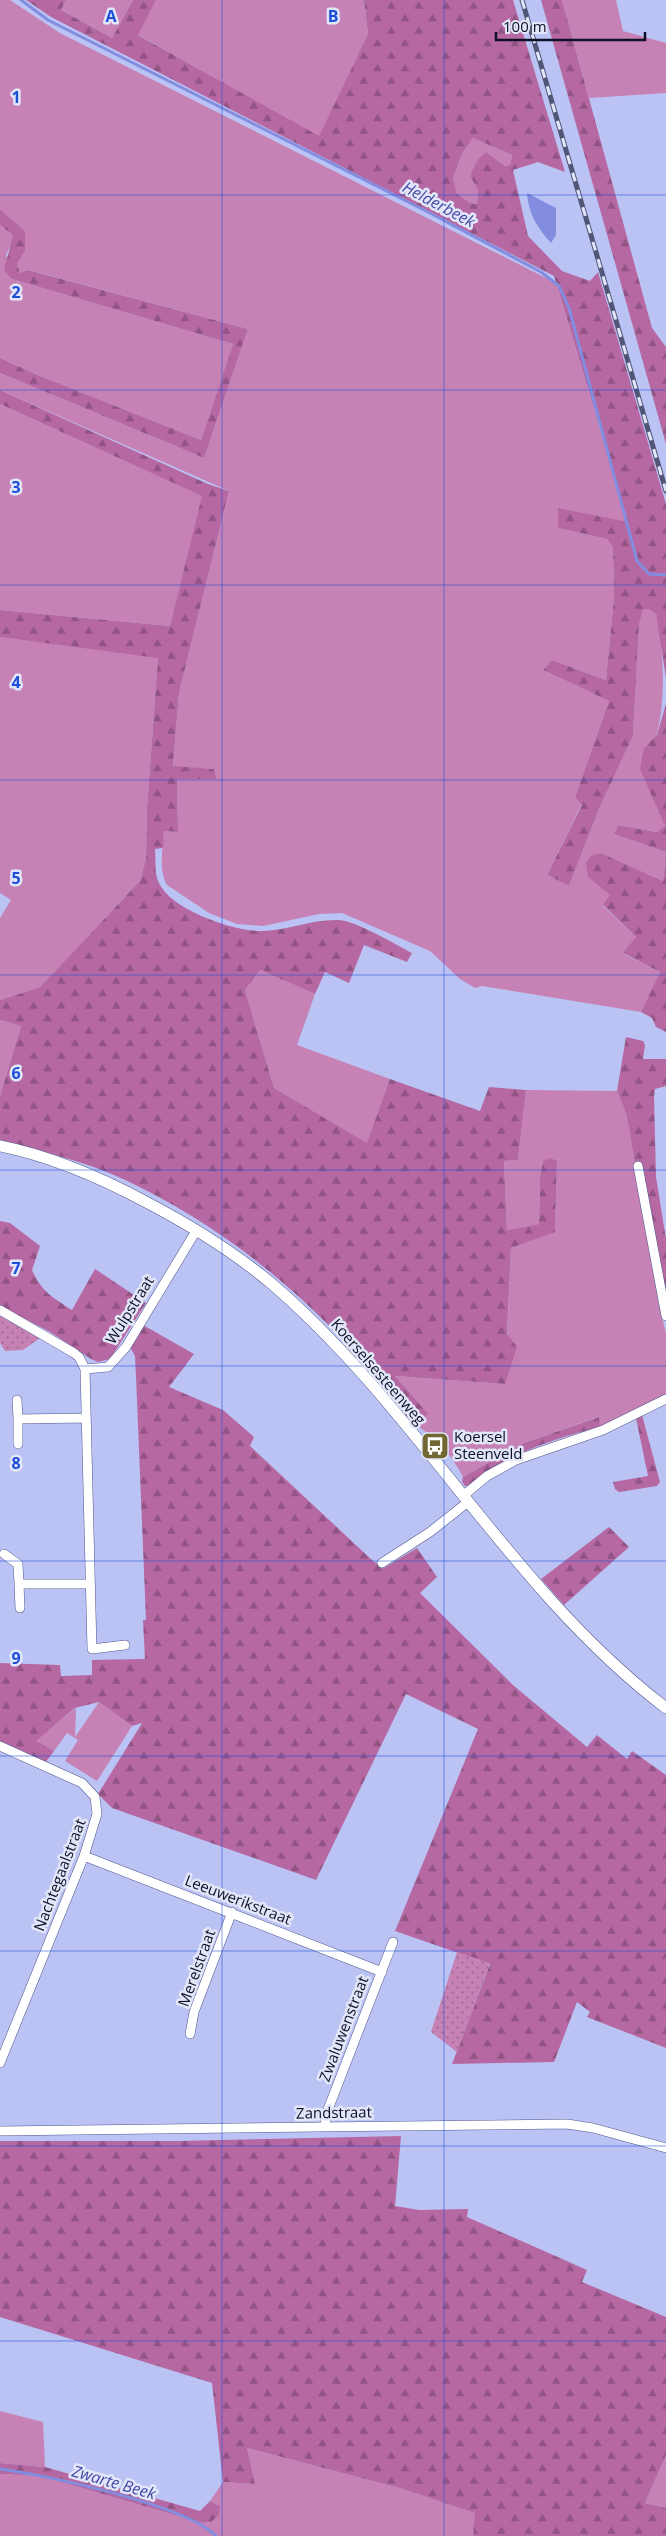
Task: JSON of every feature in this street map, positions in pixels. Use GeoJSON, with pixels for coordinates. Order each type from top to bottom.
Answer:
{"type":"FeatureCollection","features":[{"type":"Feature","properties":{"kind":"street","name":"Koerselsesteenweg"},"geometry":{"type":"LineString","coordinates":[[0,1146],[60,1165],[113,1185],[196,1231],[248,1264],[318,1326],[344,1354],[566,1617],[610,1660],[666,1708]]}},
{"type":"Feature","properties":{"kind":"street"},"geometry":{"type":"LineString","coordinates":[[638,1166],[666,1316]]}},
{"type":"Feature","properties":{"kind":"street","name":"Wulpstraat"},"geometry":{"type":"LineString","coordinates":[[85,1368],[108,1367],[126,1347],[196,1231]]}},
{"type":"Feature","properties":{"kind":"street"},"geometry":{"type":"LineString","coordinates":[[0,1310],[74,1353],[79,1357],[85,1368],[92,1649],[125,1645]]}},
{"type":"Feature","properties":{"kind":"street"},"geometry":{"type":"LineString","coordinates":[[382,1563],[430,1532],[487,1476],[516,1460],[603,1430],[666,1399]]}},
{"type":"Feature","properties":{"kind":"street"},"geometry":{"type":"LineString","coordinates":[[16,1400],[18,1444]]}},
{"type":"Feature","properties":{"kind":"street"},"geometry":{"type":"LineString","coordinates":[[18,1419],[86,1418]]}},
{"type":"Feature","properties":{"kind":"street"},"geometry":{"type":"LineString","coordinates":[[4,1554],[18,1564],[20,1608]]}},
{"type":"Feature","properties":{"kind":"street"},"geometry":{"type":"LineString","coordinates":[[19,1584],[90,1584]]}},
{"type":"Feature","properties":{"kind":"street","name":"Nachtegaalstraat"},"geometry":{"type":"LineString","coordinates":[[0,2063],[84,1856],[97,1814],[95,1797],[89,1789],[72,1777],[1,1749]]}},
{"type":"Feature","properties":{"kind":"street","name":"Leeuwerikstraat"},"geometry":{"type":"LineString","coordinates":[[84,1856],[232,1912],[382,1972]]}},
{"type":"Feature","properties":{"kind":"street","name":"Merelstraat"},"geometry":{"type":"LineString","coordinates":[[190,2034],[194,2012],[232,1912]]}},
{"type":"Feature","properties":{"kind":"street","name":"Zwaluwenstraat"},"geometry":{"type":"LineString","coordinates":[[325,2127],[327,2112],[393,1942]]}},
{"type":"Feature","properties":{"kind":"street","name":"Zandstraat"},"geometry":{"type":"LineString","coordinates":[[0,2131],[567,2124],[593,2128],[666,2148]]}},
{"type":"Feature","properties":{"kind":"shaded area"},"geometry":{"type":"Polygon","coordinates":[[[0,0],[10,0],[60,33],[556,283],[628,523],[558,508],[558,528],[607,539],[613,548],[614,597],[606,680],[552,660],[543,670],[609,701],[575,797],[582,804],[547,875],[569,886],[598,811],[633,736],[639,625],[643,610],[649,608],[656,613],[659,627],[663,690],[657,734],[644,748],[665,826],[658,832],[618,825],[614,834],[666,852],[663,881],[601,853],[588,877],[611,895],[603,906],[636,937],[624,954],[660,972],[641,1012],[482,986],[475,988],[460,979],[430,951],[342,913],[319,914],[263,926],[237,924],[209,913],[167,885],[164,879],[162,851],[164,831],[178,832],[177,778],[215,779],[214,769],[173,767],[179,693],[229,491],[0,390],[0,373],[204,458],[248,329],[29,270],[20,273],[17,264],[25,251],[25,231],[0,209],[0,0]]]}},
{"type":"Feature","properties":{"kind":"shaded area"},"geometry":{"type":"Polygon","coordinates":[[[66,0],[133,0],[112,38],[61,10],[66,0]]]}},
{"type":"Feature","properties":{"kind":"shaded area"},"geometry":{"type":"Polygon","coordinates":[[[156,0],[364,0],[368,34],[319,137],[137,34],[156,0]]]}},
{"type":"Feature","properties":{"kind":"shaded area"},"geometry":{"type":"Polygon","coordinates":[[[562,0],[616,0],[623,31],[666,43],[666,93],[589,98],[562,0]]]}},
{"type":"Feature","properties":{"kind":"shaded area"},"geometry":{"type":"Polygon","coordinates":[[[473,138],[512,155],[510,165],[505,166],[486,152],[470,176],[478,190],[477,204],[470,203],[457,194],[453,178],[462,154],[473,138]]]}},
{"type":"Feature","properties":{"kind":"shaded area"},"geometry":{"type":"Polygon","coordinates":[[[0,225],[13,235],[6,255],[12,279],[233,344],[201,440],[40,376],[0,358],[0,225]]]}},
{"type":"Feature","properties":{"kind":"shaded area"},"geometry":{"type":"Polygon","coordinates":[[[0,404],[203,496],[170,626],[0,610],[0,404]]]}},
{"type":"Feature","properties":{"kind":"shaded area"},"geometry":{"type":"Polygon","coordinates":[[[0,637],[158,657],[147,808],[146,859],[140,881],[40,987],[0,1000],[0,918],[11,900],[0,893],[0,637]]]}},
{"type":"Feature","properties":{"kind":"shaded area"},"geometry":{"type":"Polygon","coordinates":[[[260,970],[315,994],[297,1045],[390,1079],[368,1144],[274,1088],[245,990],[260,970]]]}},
{"type":"Feature","properties":{"kind":"shaded area"},"geometry":{"type":"Polygon","coordinates":[[[0,1020],[21,1026],[0,1096],[0,1020]]]}},
{"type":"Feature","properties":{"kind":"shaded area"},"geometry":{"type":"Polygon","coordinates":[[[526,1090],[617,1091],[627,1116],[659,1305],[666,1333],[666,1394],[600,1427],[598,1417],[521,1444],[463,1477],[442,1446],[429,1434],[413,1424],[427,1414],[395,1376],[505,1384],[511,1248],[555,1231],[557,1161],[543,1161],[540,1178],[539,1224],[507,1230],[504,1161],[518,1160],[526,1090]]]}},
{"type":"Feature","properties":{"kind":"shaded area"},"geometry":{"type":"Polygon","coordinates":[[[0,1316],[40,1338],[23,1350],[5,1351],[0,1343],[0,1316]]]}},
{"type":"Feature","properties":{"kind":"shaded area"},"geometry":{"type":"Polygon","coordinates":[[[99,1702],[132,1726],[97,1781],[65,1761],[78,1740],[67,1733],[54,1751],[35,1741],[76,1708],[75,1737],[99,1702]]]}},
{"type":"Feature","properties":{"kind":"shaded area"},"geometry":{"type":"Polygon","coordinates":[[[457,1952],[490,1963],[457,2052],[431,2032],[457,1952]]]}},
{"type":"Feature","properties":{"kind":"shaded area"},"geometry":{"type":"Polygon","coordinates":[[[0,2411],[43,2422],[45,2467],[0,2463],[0,2411]]]}},
{"type":"Feature","properties":{"kind":"shaded area"},"geometry":{"type":"Polygon","coordinates":[[[247,2448],[403,2489],[476,2513],[473,2536],[0,2536],[0,2474],[41,2476],[202,2523],[211,2522],[220,2506],[210,2501],[223,2482],[255,2484],[247,2448]]]}},
{"type":"Feature","properties":{"kind":"shaded area"},"geometry":{"type":"Polygon","coordinates":[[[666,2455],[666,2508],[645,2503],[666,2455]]]}},
{"type":"Feature","properties":{"kind":"green space"},"geometry":{"type":"Polygon","coordinates":[[[26,0],[66,0],[61,10],[112,38],[133,0],[156,0],[138,35],[319,136],[368,34],[364,0],[513,0],[565,172],[538,162],[513,170],[528,236],[562,271],[590,281],[598,272],[666,504],[666,678],[656,614],[649,609],[643,610],[639,625],[633,736],[598,811],[569,886],[547,875],[582,805],[575,797],[609,701],[543,670],[552,660],[606,680],[614,597],[613,548],[607,539],[558,528],[558,508],[628,522],[554,276],[51,17],[26,0]],[[473,138],[462,154],[453,178],[457,194],[470,203],[477,204],[478,190],[470,176],[478,159],[486,152],[505,166],[510,165],[512,155],[473,138]]]}},
{"type":"Feature","properties":{"kind":"green space"},"geometry":{"type":"Polygon","coordinates":[[[541,0],[562,0],[652,328],[666,347],[666,444],[541,0]]]}},
{"type":"Feature","properties":{"kind":"green space"},"geometry":{"type":"Polygon","coordinates":[[[0,209],[25,231],[25,251],[17,264],[20,273],[28,270],[248,329],[204,458],[0,373],[0,358],[40,376],[201,440],[233,344],[12,279],[4,270],[13,235],[0,225],[0,209]]]}},
{"type":"Feature","properties":{"kind":"green space"},"geometry":{"type":"Polygon","coordinates":[[[0,390],[208,484],[229,491],[179,693],[173,766],[214,769],[216,779],[177,779],[178,832],[164,831],[163,848],[155,849],[157,879],[166,893],[176,902],[205,918],[237,928],[263,931],[320,921],[346,921],[412,953],[407,962],[364,945],[349,983],[325,972],[315,994],[260,970],[245,990],[274,1088],[367,1143],[390,1079],[480,1111],[489,1087],[526,1090],[518,1160],[504,1161],[507,1230],[539,1224],[540,1178],[543,1161],[550,1158],[557,1161],[555,1232],[511,1248],[507,1334],[517,1347],[505,1384],[395,1376],[428,1414],[413,1424],[337,1334],[290,1288],[238,1247],[182,1210],[123,1179],[62,1157],[0,1140],[0,1096],[21,1026],[0,1020],[0,1000],[40,987],[140,881],[146,859],[147,808],[158,658],[0,637],[0,610],[170,626],[202,496],[0,404],[0,390]]]}},
{"type":"Feature","properties":{"kind":"green space"},"geometry":{"type":"Polygon","coordinates":[[[666,704],[666,852],[614,834],[618,825],[657,832],[665,826],[640,769],[644,748],[657,735],[666,704]]]}},
{"type":"Feature","properties":{"kind":"green space"},"geometry":{"type":"Polygon","coordinates":[[[601,853],[663,881],[666,853],[666,1032],[656,1027],[652,1018],[641,1012],[660,972],[623,953],[636,937],[603,905],[610,895],[588,877],[586,862],[591,856],[601,853]]]}},
{"type":"Feature","properties":{"kind":"green space"},"geometry":{"type":"Polygon","coordinates":[[[626,1037],[643,1041],[645,1045],[643,1059],[666,1059],[666,1086],[655,1089],[654,1096],[656,1177],[666,1239],[666,1299],[637,1176],[627,1116],[617,1091],[626,1037]]]}},
{"type":"Feature","properties":{"kind":"green space"},"geometry":{"type":"Polygon","coordinates":[[[0,1221],[10,1223],[40,1246],[32,1270],[48,1293],[72,1310],[95,1269],[146,1303],[110,1359],[98,1362],[91,1359],[50,1332],[0,1306],[0,1221]]]}},
{"type":"Feature","properties":{"kind":"green space"},"geometry":{"type":"Polygon","coordinates":[[[143,1325],[194,1354],[169,1387],[223,1410],[254,1437],[250,1446],[373,1561],[384,1568],[417,1548],[437,1577],[420,1593],[513,1685],[587,1747],[597,1735],[627,1759],[632,1751],[666,1775],[666,2048],[587,2017],[590,2012],[577,2002],[554,2062],[452,2064],[490,1964],[395,1931],[478,1729],[406,1694],[316,1880],[112,1808],[98,1794],[142,1723],[132,1726],[99,1702],[75,1708],[36,1741],[54,1751],[46,1762],[0,1742],[0,1663],[60,1665],[61,1676],[92,1675],[92,1660],[145,1659],[143,1620],[146,1620],[135,1356],[130,1347],[143,1325]]]}},
{"type":"Feature","properties":{"kind":"green space"},"geometry":{"type":"Polygon","coordinates":[[[642,1415],[660,1482],[657,1486],[619,1492],[615,1489],[613,1482],[648,1476],[636,1418],[642,1415]]]}},
{"type":"Feature","properties":{"kind":"green space"},"geometry":{"type":"Polygon","coordinates":[[[599,1417],[600,1427],[565,1437],[514,1456],[468,1486],[465,1486],[462,1482],[463,1477],[521,1444],[599,1417]]]}},
{"type":"Feature","properties":{"kind":"green space"},"geometry":{"type":"Polygon","coordinates":[[[609,1527],[629,1547],[564,1605],[541,1579],[609,1527]]]}},
{"type":"Feature","properties":{"kind":"green space"},"geometry":{"type":"Polygon","coordinates":[[[401,2136],[395,2206],[419,2210],[468,2209],[467,2217],[587,2270],[582,2282],[666,2317],[666,2455],[645,2503],[666,2508],[666,2536],[473,2536],[475,2513],[403,2489],[247,2448],[255,2484],[223,2482],[212,2383],[0,2317],[0,2141],[179,2141],[401,2136]]]}},
{"type":"Feature","properties":{"kind":"green space"},"geometry":{"type":"Polygon","coordinates":[[[0,2463],[45,2467],[200,2511],[210,2501],[220,2506],[219,2515],[211,2522],[202,2523],[41,2476],[0,2474],[0,2463]]]}},
{"type":"Feature","properties":{"kind":"water"},"geometry":{"type":"Polygon","coordinates":[[[527,193],[556,208],[556,235],[551,243],[534,220],[529,207],[527,193]]]}},
{"type":"Feature","properties":{"kind":"waterway","name":"Helderbeek"},"geometry":{"type":"LineString","coordinates":[[21,0],[48,20],[428,212],[541,272],[559,286],[569,308],[637,561],[649,574],[666,575]]}},
{"type":"Feature","properties":{"kind":"waterway","name":"Zwarte Beek"},"geometry":{"type":"LineString","coordinates":[[0,2469],[81,2485],[147,2503],[200,2524],[216,2536]]}},
{"type":"Feature","properties":{"kind":"railway"},"geometry":{"type":"LineString","coordinates":[[522,0],[666,491]]}},
{"type":"Feature","properties":{"kind":"place","name":"Koersel Steenveld"},"geometry":{"type":"Point","coordinates":[435,1446]}}]}
